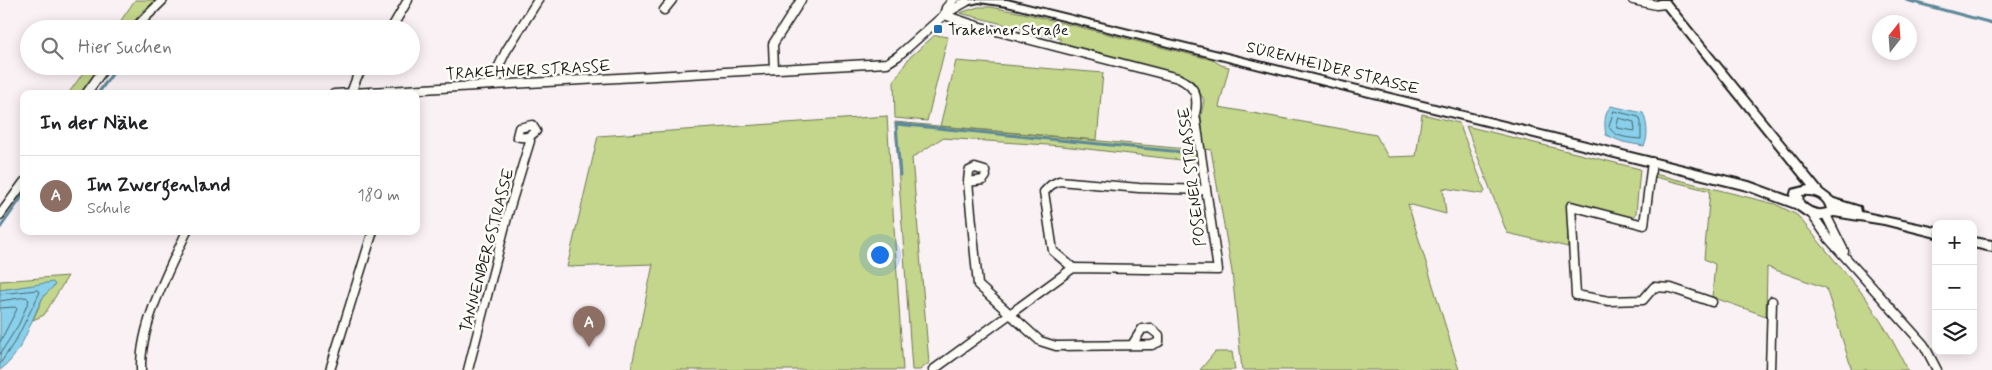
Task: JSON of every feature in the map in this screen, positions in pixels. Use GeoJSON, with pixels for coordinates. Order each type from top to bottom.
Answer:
{"type":"FeatureCollection","features":[{"type":"Feature","properties":{"kind":"main road","name":"SÜRENHEIDER STRASSE"},"geometry":{"type":"LineString","coordinates":[[982,0],[1004,1],[1748,186],[1799,196]]}},
{"type":"Feature","properties":{"kind":"main road"},"geometry":{"type":"LineString","coordinates":[[1665,2],[1830,209]]}},
{"type":"Feature","properties":{"kind":"main road"},"geometry":{"type":"LineString","coordinates":[[1791,159],[1799,196],[1811,213],[1830,209],[1932,232]]}},
{"type":"Feature","properties":{"kind":"main road"},"geometry":{"type":"LineString","coordinates":[[1799,196],[1818,192]]}},
{"type":"Feature","properties":{"kind":"main road"},"geometry":{"type":"LineString","coordinates":[[1977,243],[1992,246]]}},
{"type":"Feature","properties":{"kind":"street"},"geometry":{"type":"LineString","coordinates":[[143,20],[163,0]]}},
{"type":"Feature","properties":{"kind":"street"},"geometry":{"type":"LineString","coordinates":[[396,20],[407,0]]}},
{"type":"Feature","properties":{"kind":"street"},"geometry":{"type":"LineString","coordinates":[[490,85],[501,59],[538,0]]}},
{"type":"Feature","properties":{"kind":"street"},"geometry":{"type":"LineString","coordinates":[[664,10],[672,0]]}},
{"type":"Feature","properties":{"kind":"street"},"geometry":{"type":"LineString","coordinates":[[774,69],[773,44],[801,0]]}},
{"type":"Feature","properties":{"kind":"street","name":"TRAKEHNER STRASSE"},"geometry":{"type":"LineString","coordinates":[[944,15],[946,8],[953,0]]}},
{"type":"Feature","properties":{"kind":"street"},"geometry":{"type":"LineString","coordinates":[[1633,0],[1656,5],[1665,2]]}},
{"type":"Feature","properties":{"kind":"street","name":"TRAKEHNER STRASSE"},"geometry":{"type":"LineString","coordinates":[[404,90],[887,63],[944,15],[967,1]]}},
{"type":"Feature","properties":{"kind":"street","name":"POSENER STRASSE"},"geometry":{"type":"LineString","coordinates":[[944,15],[977,26],[1178,78],[1188,83],[1198,101],[1195,114],[1218,270],[1073,268]]}},
{"type":"Feature","properties":{"kind":"street"},"geometry":{"type":"LineString","coordinates":[[89,90],[100,75]]}},
{"type":"Feature","properties":{"kind":"street"},"geometry":{"type":"LineString","coordinates":[[353,90],[358,75]]}},
{"type":"Feature","properties":{"kind":"street","name":"TANNENBERGSTRASSE"},"geometry":{"type":"LineString","coordinates":[[468,370],[509,210],[530,142],[529,137]]}},
{"type":"Feature","properties":{"kind":"street"},"geometry":{"type":"LineString","coordinates":[[1652,162],[1644,225],[1571,206],[1576,296],[1598,302],[1643,300],[1654,287],[1671,288],[1712,302]]}},
{"type":"Feature","properties":{"kind":"street"},"geometry":{"type":"LineString","coordinates":[[933,370],[1073,268],[1053,251],[1044,192],[1051,185],[1059,182],[1073,181],[1139,188],[1205,190]]}},
{"type":"Feature","properties":{"kind":"street"},"geometry":{"type":"LineString","coordinates":[[968,182],[978,285],[1040,341],[1056,346],[1132,345]]}},
{"type":"Feature","properties":{"kind":"street"},"geometry":{"type":"LineString","coordinates":[[0,215],[20,188]]}},
{"type":"Feature","properties":{"kind":"street"},"geometry":{"type":"LineString","coordinates":[[1830,209],[1846,258]]}},
{"type":"Feature","properties":{"kind":"street"},"geometry":{"type":"LineString","coordinates":[[1811,213],[1829,239],[1924,345],[1936,370]]}},
{"type":"Feature","properties":{"kind":"street"},"geometry":{"type":"LineString","coordinates":[[141,370],[140,352],[168,271],[185,235]]}},
{"type":"Feature","properties":{"kind":"street"},"geometry":{"type":"LineString","coordinates":[[330,370],[372,235]]}},
{"type":"Feature","properties":{"kind":"street"},"geometry":{"type":"LineString","coordinates":[[1770,370],[1772,301]]}},
{"type":"Feature","properties":{"kind":"green space"},"geometry":{"type":"Polygon","coordinates":[[[135,0],[156,0],[135,20],[121,20],[135,0]]]}},
{"type":"Feature","properties":{"kind":"green space"},"geometry":{"type":"Polygon","coordinates":[[[978,7],[990,7],[1023,13],[1213,60],[1229,67],[1219,107],[1376,135],[1388,157],[1416,156],[1422,114],[1459,123],[1485,191],[1483,194],[1443,188],[1446,214],[1408,204],[1459,370],[1242,370],[1232,272],[1211,150],[1204,149],[1201,115],[1204,100],[1194,82],[1179,75],[1059,44],[1061,39],[960,13],[978,7]]]}},
{"type":"Feature","properties":{"kind":"green space"},"geometry":{"type":"Polygon","coordinates":[[[935,35],[948,37],[927,121],[895,118],[894,81],[909,58],[935,35]]]}},
{"type":"Feature","properties":{"kind":"green space"},"geometry":{"type":"Polygon","coordinates":[[[956,61],[1103,73],[1097,140],[940,126],[956,61]]]}},
{"type":"Feature","properties":{"kind":"green space"},"geometry":{"type":"Polygon","coordinates":[[[82,75],[95,75],[84,90],[71,90],[82,75]]]}},
{"type":"Feature","properties":{"kind":"green space"},"geometry":{"type":"Polygon","coordinates":[[[887,116],[903,370],[631,370],[653,264],[567,267],[598,136],[887,116]]]}},
{"type":"Feature","properties":{"kind":"green space"},"geometry":{"type":"Polygon","coordinates":[[[895,122],[1197,150],[1198,162],[1062,146],[942,138],[912,158],[929,363],[920,370],[912,370],[895,122]]]}},
{"type":"Feature","properties":{"kind":"green space"},"geometry":{"type":"Polygon","coordinates":[[[1466,126],[1640,169],[1636,213],[1630,217],[1567,202],[1568,247],[1507,233],[1466,126]]]}},
{"type":"Feature","properties":{"kind":"green space"},"geometry":{"type":"Polygon","coordinates":[[[1655,174],[1775,204],[1797,215],[1866,298],[1890,336],[1908,370],[1852,370],[1826,288],[1767,267],[1766,316],[1712,297],[1715,264],[1704,259],[1710,191],[1655,177],[1655,174]]]}},
{"type":"Feature","properties":{"kind":"green space"},"geometry":{"type":"Polygon","coordinates":[[[68,276],[44,315],[33,320],[43,297],[55,285],[53,283],[0,290],[0,281],[68,276]]]}},
{"type":"Feature","properties":{"kind":"green space"},"geometry":{"type":"Polygon","coordinates":[[[1215,352],[1232,352],[1235,370],[1200,370],[1215,352]]]}},
{"type":"Feature","properties":{"kind":"water"},"geometry":{"type":"Polygon","coordinates":[[[1611,106],[1643,113],[1647,129],[1647,138],[1644,146],[1623,142],[1606,135],[1605,119],[1611,106]]]}},
{"type":"Feature","properties":{"kind":"water"},"geometry":{"type":"Polygon","coordinates":[[[53,282],[55,285],[42,299],[20,347],[8,364],[0,370],[0,290],[53,282]]]}},
{"type":"Feature","properties":{"kind":"waterway"},"geometry":{"type":"LineString","coordinates":[[1906,0],[1992,23]]}},
{"type":"Feature","properties":{"kind":"waterway"},"geometry":{"type":"LineString","coordinates":[[100,90],[111,75]]}},
{"type":"Feature","properties":{"kind":"waterway"},"geometry":{"type":"LineString","coordinates":[[900,175],[896,124],[1192,153]]}},
{"type":"Feature","properties":{"kind":"waterway"},"geometry":{"type":"LineString","coordinates":[[0,228],[20,200]]}},
{"type":"Feature","properties":{"kind":"place","name":"Trakehner Straße"},"geometry":{"type":"Point","coordinates":[938,29]}},
{"type":"Feature","properties":{"kind":"place","name":"Im Zwergenland"},"geometry":{"type":"Point","coordinates":[589,347]}}]}
